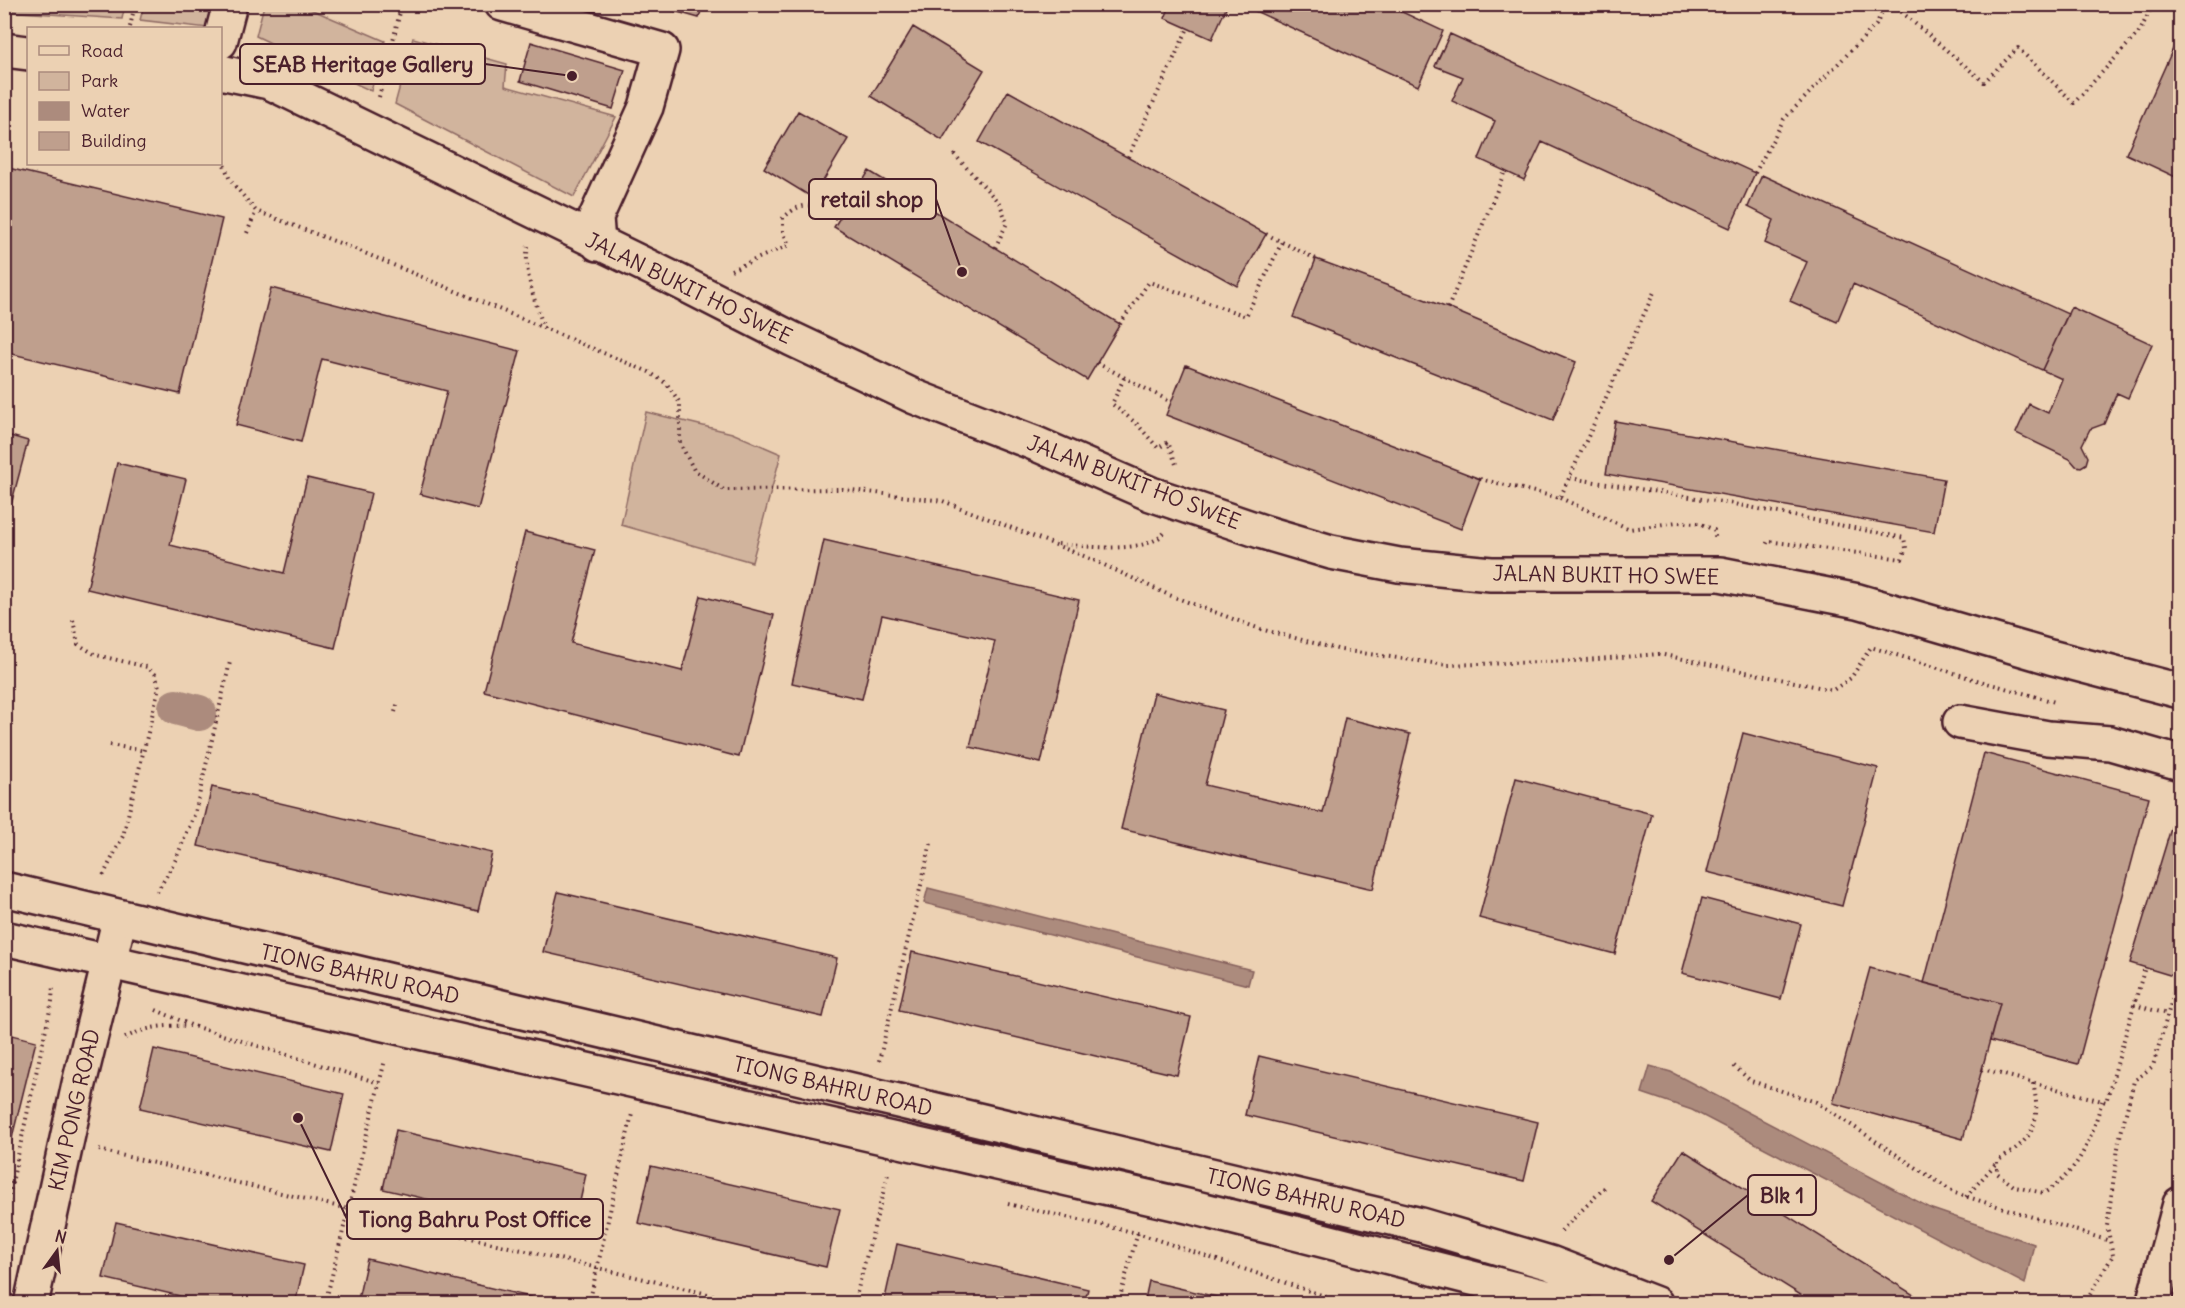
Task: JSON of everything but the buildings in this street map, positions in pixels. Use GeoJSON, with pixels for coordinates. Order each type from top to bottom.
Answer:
{"type":"FeatureCollection","features":[{"type":"Feature","properties":{"kind":"main road"},"geometry":{"type":"LineString","coordinates":[[222,34],[230,4]]}},
{"type":"Feature","properties":{"kind":"main road"},"geometry":{"type":"LineString","coordinates":[[502,4],[662,50],[646,107],[596,217],[598,244]]}},
{"type":"Feature","properties":{"kind":"main road"},"geometry":{"type":"LineString","coordinates":[[4,51],[27,53]]}},
{"type":"Feature","properties":{"kind":"main road","name":"JALAN BUKIT HO SWEE"},"geometry":{"type":"LineString","coordinates":[[222,72],[268,82],[915,397],[1186,506],[1331,552],[1399,565],[1491,574],[1720,574],[1858,601],[1984,639],[2173,688]]}},
{"type":"Feature","properties":{"kind":"main road"},"geometry":{"type":"LineString","coordinates":[[1960,722],[2048,738],[2109,743],[2181,763]]}},
{"type":"Feature","properties":{"kind":"main road","name":"TIONG BAHRU ROAD"},"geometry":{"type":"LineString","coordinates":[[4,889],[1421,1225],[1550,1263],[1656,1304]]}},
{"type":"Feature","properties":{"kind":"main road","name":"KIM PONG ROAD"},"geometry":{"type":"LineString","coordinates":[[31,1304],[66,1142],[120,917]]}},
{"type":"Feature","properties":{"kind":"main road","name":"TIONG BAHRU ROAD"},"geometry":{"type":"LineString","coordinates":[[4,938],[1147,1197],[1390,1256],[1574,1304]]}},
{"type":"Feature","properties":{"kind":"main road"},"geometry":{"type":"LineString","coordinates":[[2153,1301],[2177,1218]]}},
{"type":"Feature","properties":{"kind":"path"},"geometry":{"type":"LineString","coordinates":[[130,27],[135,4]]}},
{"type":"Feature","properties":{"kind":"path"},"geometry":{"type":"LineString","coordinates":[[378,100],[402,4]]}},
{"type":"Feature","properties":{"kind":"path"},"geometry":{"type":"LineString","coordinates":[[1755,173],[1784,119],[1876,25],[1886,4]]}},
{"type":"Feature","properties":{"kind":"path"},"geometry":{"type":"LineString","coordinates":[[1892,4],[1984,82],[2018,48],[2074,103],[2140,32],[2153,4]]}},
{"type":"Feature","properties":{"kind":"path"},"geometry":{"type":"LineString","coordinates":[[1128,157],[1188,28]]}},
{"type":"Feature","properties":{"kind":"path"},"geometry":{"type":"LineString","coordinates":[[954,154],[1000,204],[1007,223],[995,248]]}},
{"type":"Feature","properties":{"kind":"path"},"geometry":{"type":"LineString","coordinates":[[222,159],[230,180],[256,211],[247,233]]}},
{"type":"Feature","properties":{"kind":"path"},"geometry":{"type":"LineString","coordinates":[[1448,308],[1505,171]]}},
{"type":"Feature","properties":{"kind":"path"},"geometry":{"type":"LineString","coordinates":[[723,274],[789,244],[783,231],[783,218],[791,211],[802,206],[813,205],[839,220]]}},
{"type":"Feature","properties":{"kind":"path"},"geometry":{"type":"LineString","coordinates":[[538,214],[525,260],[544,329]]}},
{"type":"Feature","properties":{"kind":"path"},"geometry":{"type":"LineString","coordinates":[[1266,234],[1316,258]]}},
{"type":"Feature","properties":{"kind":"path"},"geometry":{"type":"LineString","coordinates":[[1120,324],[1149,282],[1246,316],[1282,242]]}},
{"type":"Feature","properties":{"kind":"path"},"geometry":{"type":"LineString","coordinates":[[1560,498],[1655,290]]}},
{"type":"Feature","properties":{"kind":"path"},"geometry":{"type":"LineString","coordinates":[[1096,363],[1171,402]]}},
{"type":"Feature","properties":{"kind":"path"},"geometry":{"type":"LineString","coordinates":[[1124,378],[1112,404],[1137,424],[1158,448],[1168,442],[1179,472]]}},
{"type":"Feature","properties":{"kind":"path"},"geometry":{"type":"LineString","coordinates":[[1570,478],[1734,504],[1904,538],[1906,548],[1902,559],[1768,541]]}},
{"type":"Feature","properties":{"kind":"path"},"geometry":{"type":"LineString","coordinates":[[1480,479],[1560,498],[1630,529],[1677,522],[1699,523],[1714,530],[1717,546]]}},
{"type":"Feature","properties":{"kind":"path"},"geometry":{"type":"LineString","coordinates":[[1055,544],[1138,546],[1160,538],[1186,506]]}},
{"type":"Feature","properties":{"kind":"path"},"geometry":{"type":"LineString","coordinates":[[73,620],[78,644],[96,655],[147,667],[155,674],[159,687],[123,836],[115,857],[97,887]]}},
{"type":"Feature","properties":{"kind":"path"},"geometry":{"type":"LineString","coordinates":[[152,901],[175,861],[195,813],[230,662]]}},
{"type":"Feature","properties":{"kind":"path"},"geometry":{"type":"LineString","coordinates":[[395,712],[398,702]]}},
{"type":"Feature","properties":{"kind":"path"},"geometry":{"type":"LineString","coordinates":[[110,745],[145,751]]}},
{"type":"Feature","properties":{"kind":"path"},"geometry":{"type":"LineString","coordinates":[[871,1094],[931,843]]}},
{"type":"Feature","properties":{"kind":"path"},"geometry":{"type":"LineString","coordinates":[[1983,1069],[2106,1102],[2145,967]]}},
{"type":"Feature","properties":{"kind":"path"},"geometry":{"type":"LineString","coordinates":[[2085,1302],[2113,1255],[2106,1226],[2119,1141],[2134,1081],[2153,1065],[2181,971]]}},
{"type":"Feature","properties":{"kind":"path"},"geometry":{"type":"LineString","coordinates":[[4,1219],[52,1001],[53,982]]}},
{"type":"Feature","properties":{"kind":"path"},"geometry":{"type":"LineString","coordinates":[[2134,1005],[2168,1014]]}},
{"type":"Feature","properties":{"kind":"path"},"geometry":{"type":"LineString","coordinates":[[154,1010],[193,1026],[379,1083]]}},
{"type":"Feature","properties":{"kind":"path"},"geometry":{"type":"LineString","coordinates":[[118,1043],[145,1028],[163,1025],[193,1026]]}},
{"type":"Feature","properties":{"kind":"path"},"geometry":{"type":"LineString","coordinates":[[325,1304],[392,1026]]}},
{"type":"Feature","properties":{"kind":"path"},"geometry":{"type":"LineString","coordinates":[[1734,1065],[1751,1081],[1816,1102],[1955,1193],[2110,1241]]}},
{"type":"Feature","properties":{"kind":"path"},"geometry":{"type":"LineString","coordinates":[[589,1304],[640,1082]]}},
{"type":"Feature","properties":{"kind":"path"},"geometry":{"type":"LineString","coordinates":[[1966,1197],[1997,1161],[2016,1150],[2032,1132],[2038,1108],[2033,1083]]}},
{"type":"Feature","properties":{"kind":"path"},"geometry":{"type":"LineString","coordinates":[[1997,1161],[1997,1173],[2015,1187],[2044,1193],[2066,1178],[2071,1171],[2093,1132],[2102,1101]]}},
{"type":"Feature","properties":{"kind":"path"},"geometry":{"type":"LineString","coordinates":[[854,1304],[897,1141]]}},
{"type":"Feature","properties":{"kind":"path"},"geometry":{"type":"LineString","coordinates":[[66,1142],[750,1304]]}},
{"type":"Feature","properties":{"kind":"path"},"geometry":{"type":"LineString","coordinates":[[1118,1304],[1147,1197]]}},
{"type":"Feature","properties":{"kind":"green space"},"geometry":{"type":"Polygon","coordinates":[[[4,5],[125,5],[122,19],[5,11],[4,5]]]}},
{"type":"Feature","properties":{"kind":"green space"},"geometry":{"type":"Polygon","coordinates":[[[144,5],[215,5],[208,27],[140,20],[144,5]]]}},
{"type":"Feature","properties":{"kind":"green space"},"geometry":{"type":"Polygon","coordinates":[[[264,5],[301,5],[385,41],[371,91],[256,36],[264,5]]]}},
{"type":"Feature","properties":{"kind":"green space"},"geometry":{"type":"Polygon","coordinates":[[[413,38],[507,64],[505,86],[616,117],[574,197],[395,104],[413,38]]]}},
{"type":"Feature","properties":{"kind":"green space"},"geometry":{"type":"Polygon","coordinates":[[[646,412],[732,433],[781,454],[752,562],[621,525],[646,412]]]}},
{"type":"Feature","properties":{"kind":"water"},"geometry":{"type":"Polygon","coordinates":[[[928,888],[1252,970],[1248,985],[924,903],[928,888]]]}},
{"type":"Feature","properties":{"kind":"water"},"geometry":{"type":"Polygon","coordinates":[[[1650,1066],[1671,1072],[1932,1209],[2034,1244],[2025,1284],[1692,1110],[1642,1093],[1650,1066]]]}},
{"type":"Feature","properties":{"kind":"waterway"},"geometry":{"type":"LineString","coordinates":[[176,707],[199,713]]}},
{"type":"Feature","properties":{"kind":"place","name":"SEAB Heritage Gallery"},"geometry":{"type":"Point","coordinates":[572,76]}},
{"type":"Feature","properties":{"kind":"place","name":"retail shop"},"geometry":{"type":"Point","coordinates":[962,272]}},
{"type":"Feature","properties":{"kind":"place","name":"Tiong Bahru Post Office"},"geometry":{"type":"Point","coordinates":[298,1118]}},
{"type":"Feature","properties":{"kind":"place","name":"Blk 1"},"geometry":{"type":"Point","coordinates":[1669,1260]}}]}
